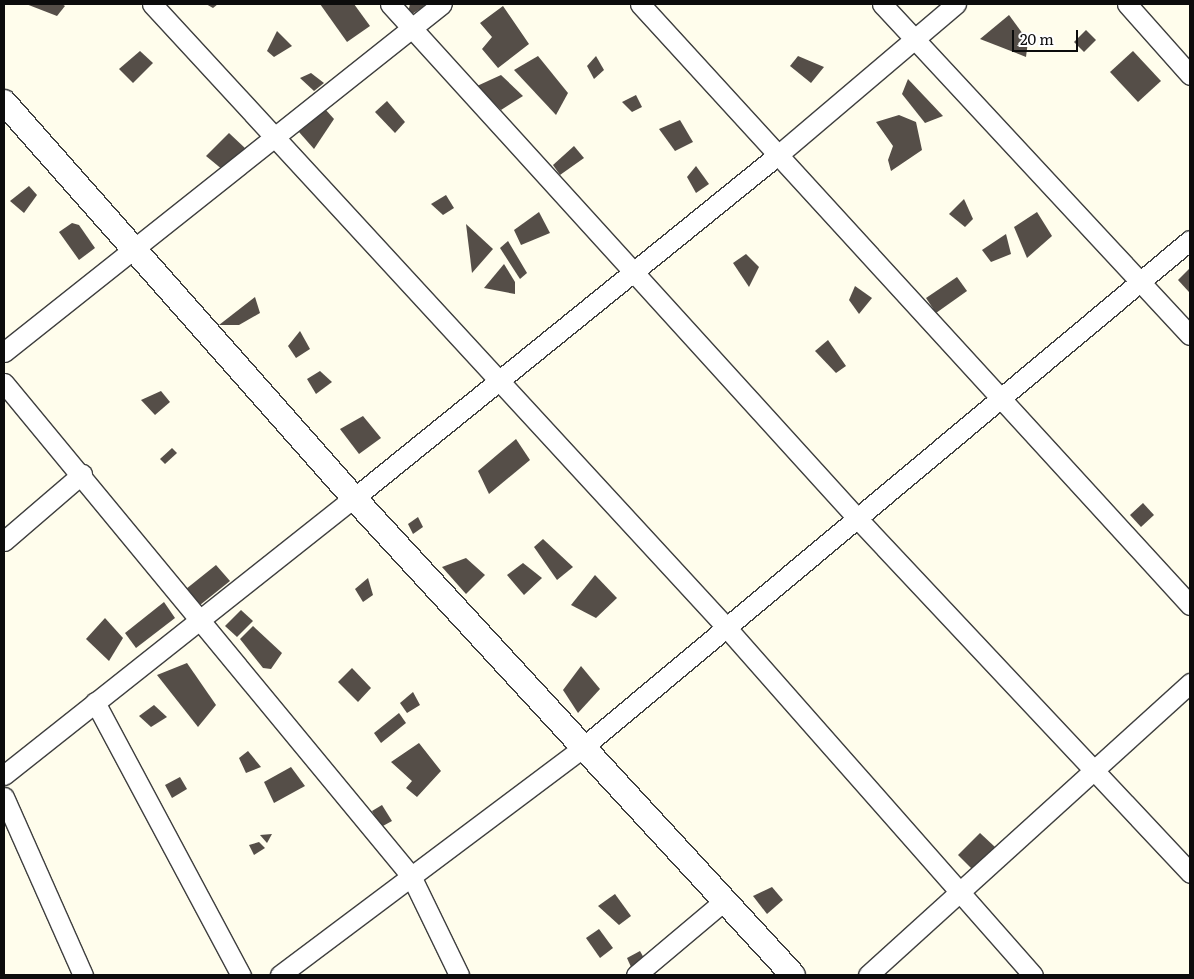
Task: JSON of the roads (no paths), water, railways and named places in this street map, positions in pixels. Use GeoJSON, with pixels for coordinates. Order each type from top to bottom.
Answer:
{"type":"FeatureCollection","features":[{"type":"Feature","properties":{"kind":"street"},"geometry":{"type":"LineString","coordinates":[[152,4],[726,627],[1033,975]]}},
{"type":"Feature","properties":{"kind":"street"},"geometry":{"type":"LineString","coordinates":[[390,4],[857,518],[1096,770],[1190,874]]}},
{"type":"Feature","properties":{"kind":"street"},"geometry":{"type":"LineString","coordinates":[[4,352],[442,4]]}},
{"type":"Feature","properties":{"kind":"street"},"geometry":{"type":"LineString","coordinates":[[640,4],[1003,397],[1190,605]]}},
{"type":"Feature","properties":{"kind":"street"},"geometry":{"type":"LineString","coordinates":[[882,4],[1190,336]]}},
{"type":"Feature","properties":{"kind":"street"},"geometry":{"type":"LineString","coordinates":[[4,775],[354,498],[779,154],[956,4]]}},
{"type":"Feature","properties":{"kind":"street"},"geometry":{"type":"LineString","coordinates":[[1127,4],[1190,75]]}},
{"type":"Feature","properties":{"kind":"street"},"geometry":{"type":"LineString","coordinates":[[4,102],[354,498],[582,748],[793,975]]}},
{"type":"Feature","properties":{"kind":"street"},"geometry":{"type":"LineString","coordinates":[[280,975],[582,748],[1190,240]]}},
{"type":"Feature","properties":{"kind":"street"},"geometry":{"type":"LineString","coordinates":[[4,383],[82,474],[411,876],[459,975]]}},
{"type":"Feature","properties":{"kind":"street"},"geometry":{"type":"LineString","coordinates":[[4,541],[82,474]]}},
{"type":"Feature","properties":{"kind":"street"},"geometry":{"type":"LineString","coordinates":[[868,975],[1190,683]]}},
{"type":"Feature","properties":{"kind":"street"},"geometry":{"type":"LineString","coordinates":[[96,702],[241,975]]}},
{"type":"Feature","properties":{"kind":"street"},"geometry":{"type":"LineString","coordinates":[[4,797],[83,975]]}},
{"type":"Feature","properties":{"kind":"street"},"geometry":{"type":"LineString","coordinates":[[636,975],[724,901]]}}]}
